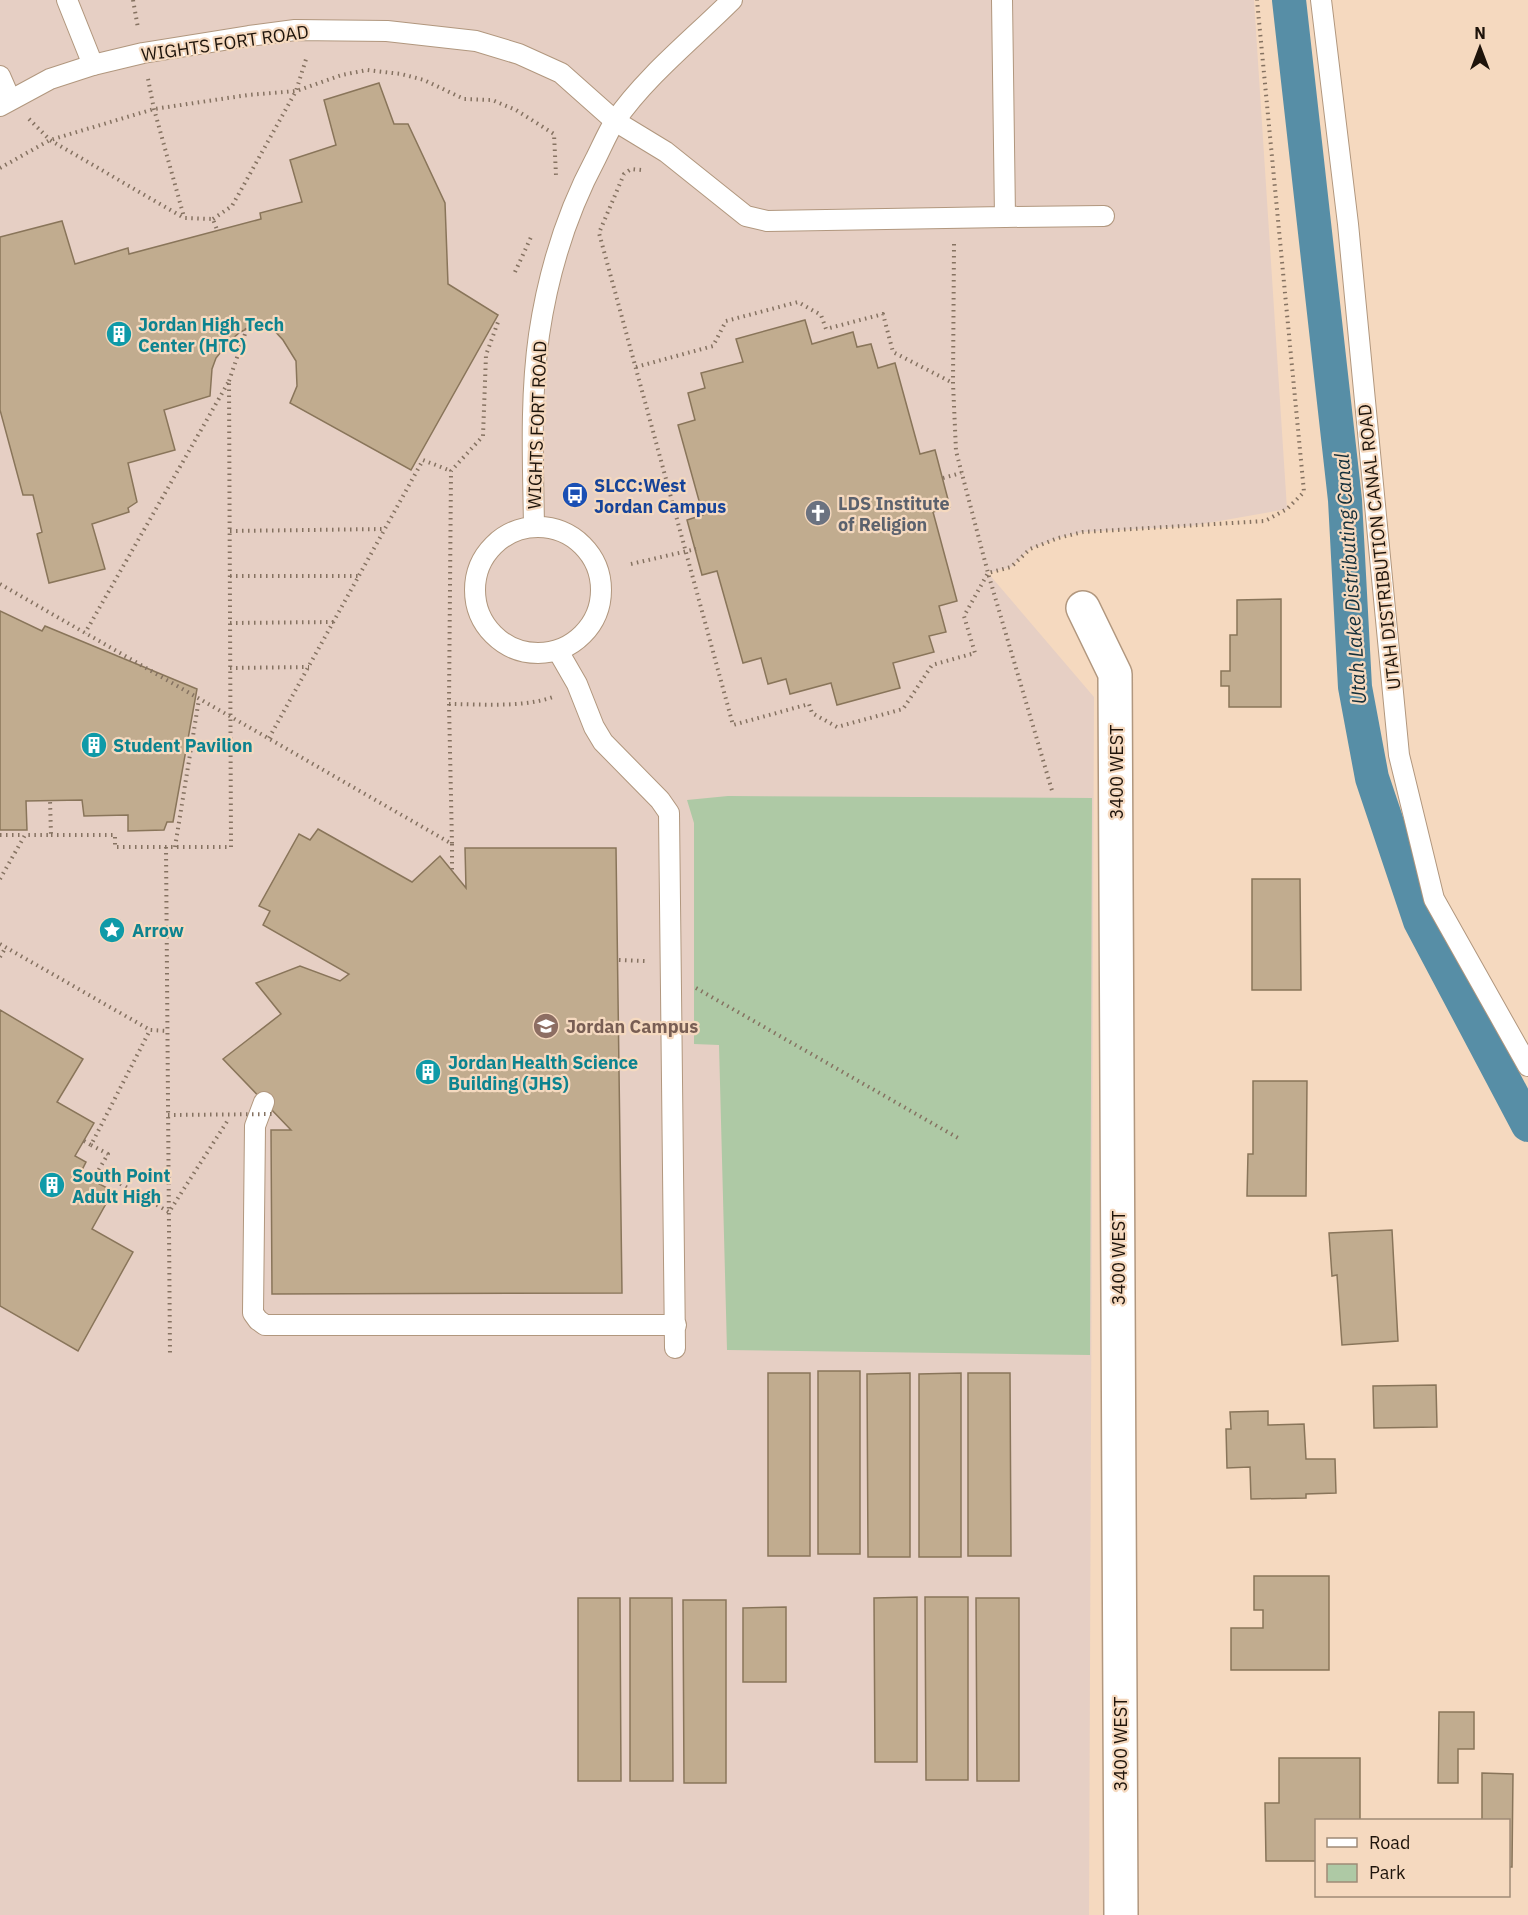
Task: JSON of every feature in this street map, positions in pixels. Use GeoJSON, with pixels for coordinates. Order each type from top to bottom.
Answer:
{"type":"FeatureCollection","features":[{"type":"Feature","properties":{"kind":"street","name":"3400 WEST"},"geometry":{"type":"LineString","coordinates":[[1083,608],[1115,674],[1120,1915]]}},
{"type":"Feature","properties":{"kind":"lane"},"geometry":{"type":"LineString","coordinates":[[67,0],[93,65]]}},
{"type":"Feature","properties":{"kind":"lane","name":"WIGHTS FORT ROAD"},"geometry":{"type":"LineString","coordinates":[[534,526],[534,415],[539,334],[548,289],[569,220],[584,181],[615,121],[648,82],[732,0]]}},
{"type":"Feature","properties":{"kind":"lane"},"geometry":{"type":"LineString","coordinates":[[1002,0],[1005,217]]}},
{"type":"Feature","properties":{"kind":"lane","name":"UTAH DISTRIBUTION CANAL ROAD"},"geometry":{"type":"LineString","coordinates":[[1321,0],[1347,224],[1399,755],[1434,899],[1528,1066]]}},
{"type":"Feature","properties":{"kind":"lane","name":"WIGHTS FORT ROAD"},"geometry":{"type":"LineString","coordinates":[[5,103],[50,79],[93,65],[143,53],[249,36],[315,30],[387,32],[476,41],[519,54],[561,73],[615,121]]}},
{"type":"Feature","properties":{"kind":"lane"},"geometry":{"type":"LineString","coordinates":[[0,76],[5,103]]}},
{"type":"Feature","properties":{"kind":"lane"},"geometry":{"type":"LineString","coordinates":[[615,121],[666,152],[746,216],[767,221],[1104,216]]}},
{"type":"Feature","properties":{"kind":"lane"},"geometry":{"type":"LineString","coordinates":[[534,526],[555,528],[573,537],[588,551],[598,568],[602,588],[599,609],[590,627],[576,642],[558,651],[536,654],[515,650],[496,639],[482,622],[475,602],[475,580],[482,560],[495,543],[513,531],[534,526]]}},
{"type":"Feature","properties":{"kind":"lane"},"geometry":{"type":"LineString","coordinates":[[558,651],[577,684],[594,727],[603,742],[660,800],[669,813],[675,1348]]}},
{"type":"Feature","properties":{"kind":"lane"},"geometry":{"type":"LineString","coordinates":[[270,1108],[255,1126],[253,1313],[265,1325],[676,1325]]}},
{"type":"Feature","properties":{"kind":"path"},"geometry":{"type":"LineString","coordinates":[[133,0],[154,109],[184,218]]}},
{"type":"Feature","properties":{"kind":"path"},"geometry":{"type":"LineString","coordinates":[[648,172],[631,169],[624,174],[599,233],[733,725],[809,704],[812,713],[837,727],[903,709],[932,665],[975,653],[964,616],[988,573],[1011,567],[1030,549],[1058,538],[1083,532],[1265,521],[1287,509],[1304,492],[1257,0]]}},
{"type":"Feature","properties":{"kind":"path"},"geometry":{"type":"LineString","coordinates":[[5,103],[50,140],[184,218],[213,219],[232,206],[296,92],[315,30]]}},
{"type":"Feature","properties":{"kind":"path"},"geometry":{"type":"LineString","coordinates":[[0,168],[50,140],[154,109],[248,95],[296,92],[342,75],[367,70],[401,74],[424,80],[464,99],[492,100],[516,110],[554,134],[557,173],[553,183]]}},
{"type":"Feature","properties":{"kind":"path"},"geometry":{"type":"LineString","coordinates":[[213,219],[217,230]]}},
{"type":"Feature","properties":{"kind":"path"},"geometry":{"type":"LineString","coordinates":[[515,272],[534,232]]}},
{"type":"Feature","properties":{"kind":"path"},"geometry":{"type":"LineString","coordinates":[[954,240],[953,384],[956,451],[988,573],[1053,794]]}},
{"type":"Feature","properties":{"kind":"path"},"geometry":{"type":"LineString","coordinates":[[636,367],[713,346],[726,321],[798,302],[821,315],[826,328],[883,314],[893,352],[953,384]]}},
{"type":"Feature","properties":{"kind":"path"},"geometry":{"type":"LineString","coordinates":[[452,871],[449,704],[451,471],[483,436],[486,355],[498,322]]}},
{"type":"Feature","properties":{"kind":"path"},"geometry":{"type":"LineString","coordinates":[[85,633],[229,381],[247,328]]}},
{"type":"Feature","properties":{"kind":"path"},"geometry":{"type":"LineString","coordinates":[[0,835],[115,835],[115,846],[231,846],[229,381]]}},
{"type":"Feature","properties":{"kind":"path"},"geometry":{"type":"LineString","coordinates":[[269,738],[423,460],[451,471]]}},
{"type":"Feature","properties":{"kind":"path"},"geometry":{"type":"LineString","coordinates":[[943,478],[961,473]]}},
{"type":"Feature","properties":{"kind":"path"},"geometry":{"type":"LineString","coordinates":[[230,531],[385,529]]}},
{"type":"Feature","properties":{"kind":"path"},"geometry":{"type":"LineString","coordinates":[[631,564],[696,549]]}},
{"type":"Feature","properties":{"kind":"path"},"geometry":{"type":"LineString","coordinates":[[230,576],[359,576]]}},
{"type":"Feature","properties":{"kind":"path"},"geometry":{"type":"LineString","coordinates":[[0,584],[452,844]]}},
{"type":"Feature","properties":{"kind":"path"},"geometry":{"type":"LineString","coordinates":[[230,623],[334,622]]}},
{"type":"Feature","properties":{"kind":"path"},"geometry":{"type":"LineString","coordinates":[[230,668],[309,667]]}},
{"type":"Feature","properties":{"kind":"path"},"geometry":{"type":"LineString","coordinates":[[449,704],[533,702],[562,693]]}},
{"type":"Feature","properties":{"kind":"path"},"geometry":{"type":"LineString","coordinates":[[175,846],[200,699]]}},
{"type":"Feature","properties":{"kind":"path"},"geometry":{"type":"LineString","coordinates":[[50,800],[51,835]]}},
{"type":"Feature","properties":{"kind":"path"},"geometry":{"type":"LineString","coordinates":[[0,879],[25,835]]}},
{"type":"Feature","properties":{"kind":"path"},"geometry":{"type":"LineString","coordinates":[[166,846],[170,1355]]}},
{"type":"Feature","properties":{"kind":"path"},"geometry":{"type":"LineString","coordinates":[[0,944],[150,1030],[168,1031]]}},
{"type":"Feature","properties":{"kind":"path"},"geometry":{"type":"LineString","coordinates":[[0,957],[6,947]]}},
{"type":"Feature","properties":{"kind":"path"},"geometry":{"type":"LineString","coordinates":[[619,960],[650,962],[958,1138]]}},
{"type":"Feature","properties":{"kind":"path"},"geometry":{"type":"LineString","coordinates":[[91,1145],[150,1030]]}},
{"type":"Feature","properties":{"kind":"path"},"geometry":{"type":"LineString","coordinates":[[169,1212],[237,1106]]}},
{"type":"Feature","properties":{"kind":"path"},"geometry":{"type":"LineString","coordinates":[[168,1115],[270,1108]]}},
{"type":"Feature","properties":{"kind":"path"},"geometry":{"type":"LineString","coordinates":[[84,1141],[108,1154],[93,1180]]}},
{"type":"Feature","properties":{"kind":"path"},"geometry":{"type":"LineString","coordinates":[[98,1171],[169,1212]]}},
{"type":"Feature","properties":{"kind":"shaded area","name":"Jordan Campus"},"geometry":{"type":"Polygon","coordinates":[[[0,0],[1254,0],[1287,509],[1191,526],[1083,532],[1058,538],[1030,549],[1011,567],[988,573],[1094,697],[1089,1915],[0,1915],[0,0]]]}},
{"type":"Feature","properties":{"kind":"green space"},"geometry":{"type":"Polygon","coordinates":[[[728,796],[1092,798],[1090,1355],[727,1350],[719,1045],[694,1044],[694,823],[687,800],[728,796]]]}},
{"type":"Feature","properties":{"kind":"building","name":"Jordan High Tech Center (HTC)"},"geometry":{"type":"Polygon","coordinates":[[[379,83],[394,124],[408,124],[445,203],[448,284],[498,315],[411,470],[290,403],[297,386],[296,361],[283,340],[270,326],[254,326],[240,332],[216,358],[212,369],[210,396],[164,410],[175,450],[128,463],[137,502],[128,508],[129,512],[92,524],[105,569],[49,583],[37,534],[42,532],[33,495],[23,495],[0,410],[0,237],[62,221],[75,264],[128,248],[129,254],[261,219],[260,213],[302,202],[290,160],[336,145],[324,100],[379,83]]]}},
{"type":"Feature","properties":{"kind":"building","name":"LDS Institute of Religion"},"geometry":{"type":"Polygon","coordinates":[[[805,320],[812,344],[853,332],[857,347],[871,344],[878,368],[895,363],[920,454],[935,450],[950,507],[933,512],[957,601],[939,606],[946,632],[929,636],[934,652],[893,663],[900,688],[837,705],[831,683],[790,694],[786,679],[768,684],[761,658],[743,663],[717,571],[702,575],[687,520],[703,515],[678,425],[695,420],[688,393],[705,388],[701,373],[743,362],[736,339],[805,320]]]}},
{"type":"Feature","properties":{"kind":"building"},"geometry":{"type":"Polygon","coordinates":[[[1281,599],[1281,707],[1229,707],[1229,686],[1221,686],[1221,671],[1230,671],[1230,635],[1237,635],[1237,600],[1281,599]]]}},
{"type":"Feature","properties":{"kind":"building","name":"Student Pavilion"},"geometry":{"type":"Polygon","coordinates":[[[0,611],[42,631],[45,626],[197,689],[173,822],[167,822],[164,830],[128,831],[128,815],[84,816],[82,800],[26,801],[27,830],[0,830],[0,611]]]}},
{"type":"Feature","properties":{"kind":"building","name":"Jordan Health Science Building (JHS)"},"geometry":{"type":"Polygon","coordinates":[[[318,829],[412,882],[440,856],[466,888],[465,848],[616,848],[622,1293],[272,1294],[271,1130],[291,1130],[223,1059],[281,1014],[256,983],[300,966],[340,981],[349,974],[263,925],[270,911],[259,906],[299,834],[310,840],[318,829]]]}},
{"type":"Feature","properties":{"kind":"building"},"geometry":{"type":"Polygon","coordinates":[[[1252,879],[1300,879],[1301,990],[1252,990],[1252,879]]]}},
{"type":"Feature","properties":{"kind":"building","name":"South Point Adult High"},"geometry":{"type":"Polygon","coordinates":[[[0,1010],[83,1059],[57,1102],[94,1123],[75,1156],[86,1162],[80,1174],[113,1191],[92,1229],[133,1252],[78,1351],[0,1306],[0,1010]]]}},
{"type":"Feature","properties":{"kind":"building"},"geometry":{"type":"Polygon","coordinates":[[[1253,1081],[1307,1081],[1306,1196],[1247,1196],[1248,1154],[1253,1154],[1253,1081]]]}},
{"type":"Feature","properties":{"kind":"building"},"geometry":{"type":"Polygon","coordinates":[[[1392,1230],[1398,1341],[1342,1345],[1337,1275],[1332,1276],[1329,1233],[1392,1230]]]}},
{"type":"Feature","properties":{"kind":"building"},"geometry":{"type":"Polygon","coordinates":[[[818,1371],[860,1371],[860,1554],[818,1554],[818,1371]]]}},
{"type":"Feature","properties":{"kind":"building"},"geometry":{"type":"Polygon","coordinates":[[[768,1373],[810,1373],[810,1556],[768,1556],[768,1373]]]}},
{"type":"Feature","properties":{"kind":"building"},"geometry":{"type":"Polygon","coordinates":[[[910,1373],[910,1557],[868,1557],[867,1374],[910,1373]]]}},
{"type":"Feature","properties":{"kind":"building"},"geometry":{"type":"Polygon","coordinates":[[[961,1373],[961,1557],[919,1557],[919,1374],[961,1373]]]}},
{"type":"Feature","properties":{"kind":"building"},"geometry":{"type":"Polygon","coordinates":[[[968,1373],[1010,1373],[1011,1556],[968,1556],[968,1373]]]}},
{"type":"Feature","properties":{"kind":"building"},"geometry":{"type":"Polygon","coordinates":[[[1436,1385],[1437,1427],[1374,1428],[1373,1386],[1436,1385]]]}},
{"type":"Feature","properties":{"kind":"building"},"geometry":{"type":"Polygon","coordinates":[[[1268,1411],[1268,1425],[1304,1424],[1306,1459],[1335,1459],[1336,1493],[1306,1494],[1306,1498],[1251,1499],[1250,1467],[1227,1468],[1226,1429],[1231,1429],[1230,1412],[1268,1411]]]}},
{"type":"Feature","properties":{"kind":"building"},"geometry":{"type":"Polygon","coordinates":[[[1254,1576],[1329,1576],[1329,1670],[1231,1670],[1231,1628],[1263,1628],[1263,1610],[1254,1610],[1254,1576]]]}},
{"type":"Feature","properties":{"kind":"building"},"geometry":{"type":"Polygon","coordinates":[[[917,1597],[917,1762],[875,1762],[874,1598],[917,1597]]]}},
{"type":"Feature","properties":{"kind":"building"},"geometry":{"type":"Polygon","coordinates":[[[925,1597],[968,1597],[968,1780],[926,1780],[925,1597]]]}},
{"type":"Feature","properties":{"kind":"building"},"geometry":{"type":"Polygon","coordinates":[[[578,1598],[620,1598],[621,1781],[578,1781],[578,1598]]]}},
{"type":"Feature","properties":{"kind":"building"},"geometry":{"type":"Polygon","coordinates":[[[630,1598],[672,1598],[673,1781],[630,1781],[630,1598]]]}},
{"type":"Feature","properties":{"kind":"building"},"geometry":{"type":"Polygon","coordinates":[[[976,1598],[1019,1598],[1019,1781],[977,1781],[976,1598]]]}},
{"type":"Feature","properties":{"kind":"building"},"geometry":{"type":"Polygon","coordinates":[[[683,1600],[726,1600],[726,1783],[684,1783],[683,1600]]]}},
{"type":"Feature","properties":{"kind":"building"},"geometry":{"type":"Polygon","coordinates":[[[786,1607],[786,1682],[743,1682],[743,1608],[786,1607]]]}},
{"type":"Feature","properties":{"kind":"building"},"geometry":{"type":"Polygon","coordinates":[[[1439,1712],[1474,1712],[1474,1749],[1458,1749],[1458,1783],[1438,1783],[1439,1712]]]}},
{"type":"Feature","properties":{"kind":"building"},"geometry":{"type":"Polygon","coordinates":[[[1279,1758],[1360,1758],[1360,1819],[1315,1819],[1315,1861],[1266,1861],[1265,1803],[1279,1803],[1279,1758]]]}},
{"type":"Feature","properties":{"kind":"building"},"geometry":{"type":"Polygon","coordinates":[[[1482,1773],[1513,1774],[1512,1867],[1510,1867],[1510,1819],[1482,1819],[1482,1773]]]}},
{"type":"Feature","properties":{"kind":"waterway","name":"Utah Lake Distributing Canal"},"geometry":{"type":"LineString","coordinates":[[1289,0],[1345,500],[1355,687],[1372,778],[1420,921],[1528,1125]]}},
{"type":"Feature","properties":{"kind":"place","name":"Jordan High Tech Center (HTC)"},"geometry":{"type":"Point","coordinates":[119,334]}},
{"type":"Feature","properties":{"kind":"place","name":"SLCC:West Jordan Campus"},"geometry":{"type":"Point","coordinates":[575,495]}},
{"type":"Feature","properties":{"kind":"place","name":"LDS Institute of Religion"},"geometry":{"type":"Point","coordinates":[818,513]}},
{"type":"Feature","properties":{"kind":"place","name":"Student Pavilion"},"geometry":{"type":"Point","coordinates":[94,745]}},
{"type":"Feature","properties":{"kind":"place","name":"Arrow"},"geometry":{"type":"Point","coordinates":[112,930]}},
{"type":"Feature","properties":{"kind":"place","name":"Jordan Campus"},"geometry":{"type":"Point","coordinates":[546,1026]}},
{"type":"Feature","properties":{"kind":"place","name":"Jordan Health Science Building (JHS)"},"geometry":{"type":"Point","coordinates":[428,1072]}},
{"type":"Feature","properties":{"kind":"place","name":"South Point Adult High"},"geometry":{"type":"Point","coordinates":[52,1185]}}]}
